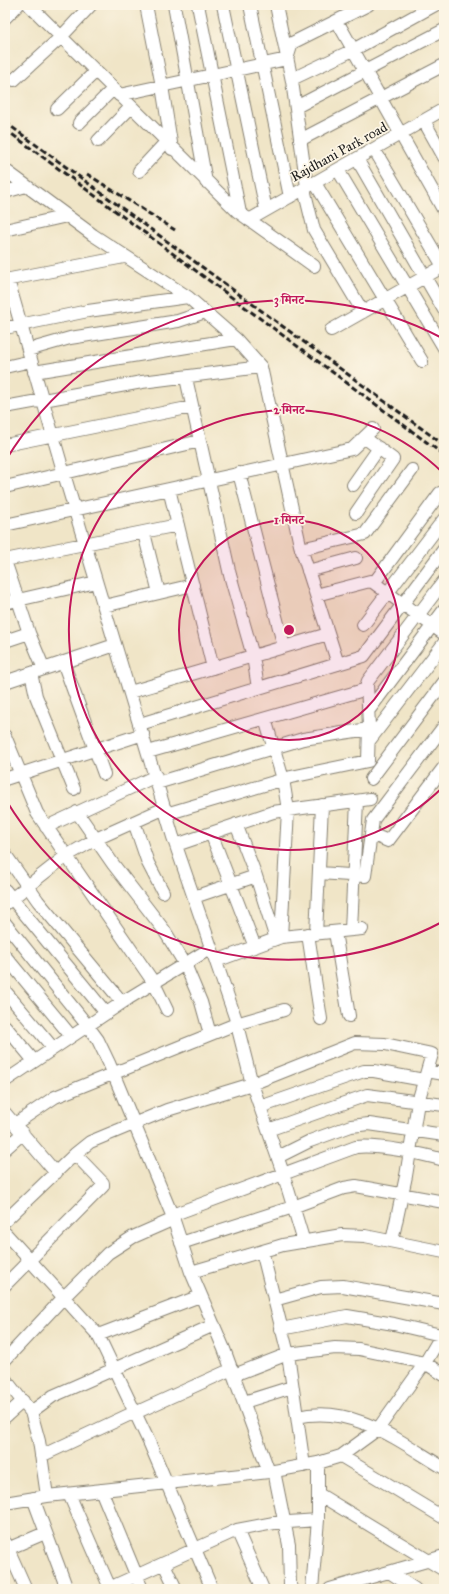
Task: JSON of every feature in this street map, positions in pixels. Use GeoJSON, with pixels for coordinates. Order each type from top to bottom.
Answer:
{"type":"FeatureCollection","features":[{"type":"Feature","properties":{"kind":"street"},"geometry":{"type":"LineString","coordinates":[[5,18],[18,5]]}},
{"type":"Feature","properties":{"kind":"street"},"geometry":{"type":"LineString","coordinates":[[29,5],[206,182],[244,216],[314,266]]}},
{"type":"Feature","properties":{"kind":"street"},"geometry":{"type":"LineString","coordinates":[[14,80],[61,37],[91,5]]}},
{"type":"Feature","properties":{"kind":"street"},"geometry":{"type":"LineString","coordinates":[[146,5],[162,86],[169,145]]}},
{"type":"Feature","properties":{"kind":"street"},"geometry":{"type":"LineString","coordinates":[[174,5],[206,182]]}},
{"type":"Feature","properties":{"kind":"street"},"geometry":{"type":"LineString","coordinates":[[198,5],[212,75],[244,216]]}},
{"type":"Feature","properties":{"kind":"street"},"geometry":{"type":"LineString","coordinates":[[223,5],[266,210]]}},
{"type":"Feature","properties":{"kind":"street"},"geometry":{"type":"LineString","coordinates":[[250,5],[290,197]]}},
{"type":"Feature","properties":{"kind":"street"},"geometry":{"type":"LineString","coordinates":[[276,5],[292,79],[300,140],[309,186],[314,230],[363,312]]}},
{"type":"Feature","properties":{"kind":"street"},"geometry":{"type":"LineString","coordinates":[[287,59],[292,43],[368,5]]}},
{"type":"Feature","properties":{"kind":"street"},"geometry":{"type":"LineString","coordinates":[[292,79],[354,50],[434,5]]}},
{"type":"Feature","properties":{"kind":"street"},"geometry":{"type":"LineString","coordinates":[[338,21],[444,211]]}},
{"type":"Feature","properties":{"kind":"street"},"geometry":{"type":"LineString","coordinates":[[296,107],[366,72],[444,30]]}},
{"type":"Feature","properties":{"kind":"street"},"geometry":{"type":"LineString","coordinates":[[79,122],[116,92],[162,86],[287,59]]}},
{"type":"Feature","properties":{"kind":"street"},"geometry":{"type":"LineString","coordinates":[[300,140],[444,64]]}},
{"type":"Feature","properties":{"kind":"street"},"geometry":{"type":"LineString","coordinates":[[57,110],[96,71]]}},
{"type":"Feature","properties":{"kind":"street"},"geometry":{"type":"LineString","coordinates":[[98,141],[131,107]]}},
{"type":"Feature","properties":{"kind":"street","name":"Rajdhani Park road"},"geometry":{"type":"LineString","coordinates":[[244,216],[266,210],[444,109]]}},
{"type":"Feature","properties":{"kind":"street"},"geometry":{"type":"LineString","coordinates":[[424,121],[444,157]]}},
{"type":"Feature","properties":{"kind":"street"},"geometry":{"type":"LineString","coordinates":[[139,171],[169,145]]}},
{"type":"Feature","properties":{"kind":"street"},"geometry":{"type":"LineString","coordinates":[[331,330],[444,267],[374,149]]}},
{"type":"Feature","properties":{"kind":"street"},"geometry":{"type":"LineString","coordinates":[[357,159],[424,278],[444,310]]}},
{"type":"Feature","properties":{"kind":"street"},"geometry":{"type":"LineString","coordinates":[[5,170],[124,257],[188,297],[236,339],[261,367],[301,549],[338,664]]}},
{"type":"Feature","properties":{"kind":"street"},"geometry":{"type":"LineString","coordinates":[[338,170],[444,348]]}},
{"type":"Feature","properties":{"kind":"street"},"geometry":{"type":"LineString","coordinates":[[5,192],[26,186]]}},
{"type":"Feature","properties":{"kind":"street"},"geometry":{"type":"LineString","coordinates":[[309,186],[385,300],[422,361]]}},
{"type":"Feature","properties":{"kind":"street"},"geometry":{"type":"LineString","coordinates":[[5,230],[67,216]]}},
{"type":"Feature","properties":{"kind":"street"},"geometry":{"type":"LineString","coordinates":[[124,257],[7,280],[74,510],[157,780],[165,811],[216,961],[236,1024],[252,1084],[278,1156],[304,1242]]}},
{"type":"Feature","properties":{"kind":"street"},"geometry":{"type":"LineString","coordinates":[[5,328],[88,311],[188,297]]}},
{"type":"Feature","properties":{"kind":"street"},"geometry":{"type":"LineString","coordinates":[[31,361],[70,338],[178,321],[205,312]]}},
{"type":"Feature","properties":{"kind":"street"},"geometry":{"type":"LineString","coordinates":[[5,368],[31,361],[236,339]]}},
{"type":"Feature","properties":{"kind":"street"},"geometry":{"type":"LineString","coordinates":[[5,407],[142,382],[186,378],[261,367]]}},
{"type":"Feature","properties":{"kind":"street"},"geometry":{"type":"LineString","coordinates":[[186,378],[230,575],[253,656],[258,688]]}},
{"type":"Feature","properties":{"kind":"street"},"geometry":{"type":"LineString","coordinates":[[5,445],[192,407]]}},
{"type":"Feature","properties":{"kind":"street"},"geometry":{"type":"LineString","coordinates":[[5,525],[352,449],[369,434],[379,448],[393,459],[356,513]]}},
{"type":"Feature","properties":{"kind":"street"},"geometry":{"type":"LineString","coordinates":[[5,487],[200,441]]}},
{"type":"Feature","properties":{"kind":"street"},"geometry":{"type":"LineString","coordinates":[[353,484],[379,448]]}},
{"type":"Feature","properties":{"kind":"street"},"geometry":{"type":"LineString","coordinates":[[301,549],[365,534],[412,470]]}},
{"type":"Feature","properties":{"kind":"street"},"geometry":{"type":"LineString","coordinates":[[239,473],[284,647]]}},
{"type":"Feature","properties":{"kind":"street"},"geometry":{"type":"LineString","coordinates":[[169,489],[213,668]]}},
{"type":"Feature","properties":{"kind":"street"},"geometry":{"type":"LineString","coordinates":[[374,582],[440,493]]}},
{"type":"Feature","properties":{"kind":"street"},"geometry":{"type":"LineString","coordinates":[[363,625],[444,519]]}},
{"type":"Feature","properties":{"kind":"street"},"geometry":{"type":"LineString","coordinates":[[44,669],[17,600],[5,560],[178,525]]}},
{"type":"Feature","properties":{"kind":"street"},"geometry":{"type":"LineString","coordinates":[[144,533],[159,593]]}},
{"type":"Feature","properties":{"kind":"street"},"geometry":{"type":"LineString","coordinates":[[5,779],[96,749],[141,729],[258,688],[364,656],[444,549]]}},
{"type":"Feature","properties":{"kind":"street"},"geometry":{"type":"LineString","coordinates":[[308,571],[356,558]]}},
{"type":"Feature","properties":{"kind":"street"},"geometry":{"type":"LineString","coordinates":[[106,1013],[7,898],[28,887],[66,856],[96,839],[134,822],[165,811],[283,779],[367,761],[369,741],[369,710],[367,689],[370,678],[444,580]]}},
{"type":"Feature","properties":{"kind":"street"},"geometry":{"type":"LineString","coordinates":[[5,603],[96,582]]}},
{"type":"Feature","properties":{"kind":"street"},"geometry":{"type":"LineString","coordinates":[[316,595],[363,582],[374,582],[444,634]]}},
{"type":"Feature","properties":{"kind":"street"},"geometry":{"type":"LineString","coordinates":[[104,606],[193,585]]}},
{"type":"Feature","properties":{"kind":"street"},"geometry":{"type":"LineString","coordinates":[[369,710],[444,610]]}},
{"type":"Feature","properties":{"kind":"street"},"geometry":{"type":"LineString","coordinates":[[5,640],[29,633]]}},
{"type":"Feature","properties":{"kind":"street"},"geometry":{"type":"LineString","coordinates":[[130,692],[328,634]]}},
{"type":"Feature","properties":{"kind":"street"},"geometry":{"type":"LineString","coordinates":[[369,741],[444,643]]}},
{"type":"Feature","properties":{"kind":"street"},"geometry":{"type":"LineString","coordinates":[[5,682],[116,645]]}},
{"type":"Feature","properties":{"kind":"street"},"geometry":{"type":"LineString","coordinates":[[63,662],[104,774]]}},
{"type":"Feature","properties":{"kind":"street"},"geometry":{"type":"LineString","coordinates":[[32,673],[36,696],[74,789]]}},
{"type":"Feature","properties":{"kind":"street"},"geometry":{"type":"LineString","coordinates":[[371,779],[444,682]]}},
{"type":"Feature","properties":{"kind":"street"},"geometry":{"type":"LineString","coordinates":[[148,752],[367,689]]}},
{"type":"Feature","properties":{"kind":"street"},"geometry":{"type":"LineString","coordinates":[[265,719],[283,779],[288,810],[278,938]]}},
{"type":"Feature","properties":{"kind":"street"},"geometry":{"type":"LineString","coordinates":[[319,873],[365,876],[374,820],[444,726]]}},
{"type":"Feature","properties":{"kind":"street"},"geometry":{"type":"LineString","coordinates":[[46,827],[78,812],[157,780],[273,749],[302,739],[369,729]]}},
{"type":"Feature","properties":{"kind":"street"},"geometry":{"type":"LineString","coordinates":[[5,736],[36,813],[154,983],[167,1010]]}},
{"type":"Feature","properties":{"kind":"street"},"geometry":{"type":"LineString","coordinates":[[371,834],[388,841],[444,767]]}},
{"type":"Feature","properties":{"kind":"street"},"geometry":{"type":"LineString","coordinates":[[176,845],[273,812],[370,800]]}},
{"type":"Feature","properties":{"kind":"street"},"geometry":{"type":"LineString","coordinates":[[216,961],[278,938],[357,930],[354,875],[357,801]]}},
{"type":"Feature","properties":{"kind":"street"},"geometry":{"type":"LineString","coordinates":[[321,1019],[312,934],[319,873],[322,805]]}},
{"type":"Feature","properties":{"kind":"street"},"geometry":{"type":"LineString","coordinates":[[78,812],[96,839],[164,930],[186,964],[201,1002],[210,1034]]}},
{"type":"Feature","properties":{"kind":"street"},"geometry":{"type":"LineString","coordinates":[[134,822],[148,863],[163,892]]}},
{"type":"Feature","properties":{"kind":"street"},"geometry":{"type":"LineString","coordinates":[[236,824],[278,938]]}},
{"type":"Feature","properties":{"kind":"street"},"geometry":{"type":"LineString","coordinates":[[210,833],[255,947]]}},
{"type":"Feature","properties":{"kind":"street"},"geometry":{"type":"LineString","coordinates":[[5,854],[28,887],[122,1002]]}},
{"type":"Feature","properties":{"kind":"street"},"geometry":{"type":"LineString","coordinates":[[194,897],[256,876]]}},
{"type":"Feature","properties":{"kind":"street"},"geometry":{"type":"LineString","coordinates":[[5,924],[98,1040],[114,1073],[173,1217],[200,1296],[214,1325],[233,1372],[271,1472],[285,1522],[289,1545],[290,1586],[292,1589]]}},
{"type":"Feature","properties":{"kind":"street"},"geometry":{"type":"LineString","coordinates":[[335,932],[349,1016]]}},
{"type":"Feature","properties":{"kind":"street"},"geometry":{"type":"LineString","coordinates":[[7,1076],[34,1061],[122,1002],[211,948]]}},
{"type":"Feature","properties":{"kind":"street"},"geometry":{"type":"LineString","coordinates":[[5,956],[71,1036]]}},
{"type":"Feature","properties":{"kind":"street"},"geometry":{"type":"LineString","coordinates":[[5,991],[53,1048]]}},
{"type":"Feature","properties":{"kind":"street"},"geometry":{"type":"LineString","coordinates":[[5,1150],[19,1129],[56,1097],[236,1024],[284,1010]]}},
{"type":"Feature","properties":{"kind":"street"},"geometry":{"type":"LineString","coordinates":[[5,1026],[34,1061]]}},
{"type":"Feature","properties":{"kind":"street"},"geometry":{"type":"LineString","coordinates":[[5,1221],[74,1154],[90,1142],[167,1110],[252,1084],[322,1055],[359,1042],[384,1044],[430,1052],[431,1055],[418,1102],[392,1241]]}},
{"type":"Feature","properties":{"kind":"street"},"geometry":{"type":"LineString","coordinates":[[260,1107],[317,1089],[364,1071],[426,1075],[444,1074]]}},
{"type":"Feature","properties":{"kind":"street"},"geometry":{"type":"LineString","coordinates":[[268,1130],[365,1095],[444,1105]]}},
{"type":"Feature","properties":{"kind":"street"},"geometry":{"type":"LineString","coordinates":[[5,1113],[56,1173]]}},
{"type":"Feature","properties":{"kind":"street"},"geometry":{"type":"LineString","coordinates":[[278,1156],[310,1141],[351,1126],[368,1124],[444,1135]]}},
{"type":"Feature","properties":{"kind":"street"},"geometry":{"type":"LineString","coordinates":[[5,1360],[64,1296],[100,1260],[118,1246],[173,1217],[283,1173],[356,1147],[364,1146],[444,1160]]}},
{"type":"Feature","properties":{"kind":"street"},"geometry":{"type":"LineString","coordinates":[[5,1285],[103,1186],[103,1183],[74,1154]]}},
{"type":"Feature","properties":{"kind":"street"},"geometry":{"type":"LineString","coordinates":[[181,1243],[294,1207],[344,1188],[356,1186],[402,1193],[444,1202]]}},
{"type":"Feature","properties":{"kind":"street"},"geometry":{"type":"LineString","coordinates":[[5,1233],[98,1335],[167,1483],[212,1589]]}},
{"type":"Feature","properties":{"kind":"street"},"geometry":{"type":"LineString","coordinates":[[191,1272],[262,1251],[342,1235],[365,1236],[444,1252]]}},
{"type":"Feature","properties":{"kind":"street"},"geometry":{"type":"LineString","coordinates":[[262,1251],[288,1354],[304,1466]]}},
{"type":"Feature","properties":{"kind":"street"},"geometry":{"type":"LineString","coordinates":[[274,1300],[321,1287],[343,1286],[444,1304]]}},
{"type":"Feature","properties":{"kind":"street"},"geometry":{"type":"LineString","coordinates":[[98,1335],[200,1296]]}},
{"type":"Feature","properties":{"kind":"street"},"geometry":{"type":"LineString","coordinates":[[5,1503],[47,1496],[271,1472],[318,1463],[342,1456],[378,1429],[425,1363],[443,1333],[347,1316],[281,1329]]}},
{"type":"Feature","properties":{"kind":"street"},"geometry":{"type":"LineString","coordinates":[[30,1412],[53,1396],[214,1325]]}},
{"type":"Feature","properties":{"kind":"street"},"geometry":{"type":"LineString","coordinates":[[41,1456],[135,1413],[233,1372],[288,1354],[335,1348],[359,1349],[425,1363],[444,1375]]}},
{"type":"Feature","properties":{"kind":"street"},"geometry":{"type":"LineString","coordinates":[[5,1379],[30,1412],[39,1441],[47,1496]]}},
{"type":"Feature","properties":{"kind":"street"},"geometry":{"type":"LineString","coordinates":[[244,1402],[292,1387]]}},
{"type":"Feature","properties":{"kind":"street"},"geometry":{"type":"LineString","coordinates":[[5,1416],[23,1401]]}},
{"type":"Feature","properties":{"kind":"street"},"geometry":{"type":"LineString","coordinates":[[297,1417],[336,1414],[378,1429],[444,1468]]}},
{"type":"Feature","properties":{"kind":"street"},"geometry":{"type":"LineString","coordinates":[[342,1456],[444,1518]]}},
{"type":"Feature","properties":{"kind":"street"},"geometry":{"type":"LineString","coordinates":[[312,1589],[320,1495],[318,1463]]}},
{"type":"Feature","properties":{"kind":"street"},"geometry":{"type":"LineString","coordinates":[[101,1490],[142,1589]]}},
{"type":"Feature","properties":{"kind":"street"},"geometry":{"type":"LineString","coordinates":[[68,1494],[108,1588],[136,1577],[237,1530],[285,1522],[318,1520]]}},
{"type":"Feature","properties":{"kind":"street"},"geometry":{"type":"LineString","coordinates":[[320,1495],[444,1570]]}},
{"type":"Feature","properties":{"kind":"street"},"geometry":{"type":"LineString","coordinates":[[33,1498],[67,1589]]}},
{"type":"Feature","properties":{"kind":"street"},"geometry":{"type":"LineString","coordinates":[[237,1530],[263,1589]]}},
{"type":"Feature","properties":{"kind":"street"},"geometry":{"type":"LineString","coordinates":[[26,1589],[6,1547],[45,1533]]}},
{"type":"Feature","properties":{"kind":"street"},"geometry":{"type":"LineString","coordinates":[[330,1589],[358,1586],[389,1572],[444,1556]]}},
{"type":"Feature","properties":{"kind":"street"},"geometry":{"type":"LineString","coordinates":[[164,1564],[176,1589]]}},
{"type":"Feature","properties":{"kind":"street"},"geometry":{"type":"LineString","coordinates":[[389,1572],[415,1589]]}},
{"type":"Feature","properties":{"kind":"railway"},"geometry":{"type":"LineString","coordinates":[[5,122],[444,445]]}},
{"type":"Feature","properties":{"kind":"railway"},"geometry":{"type":"LineString","coordinates":[[5,129],[444,455]]}},
{"type":"Feature","properties":{"kind":"railway"},"geometry":{"type":"LineString","coordinates":[[87,174],[175,230]]}}]}
